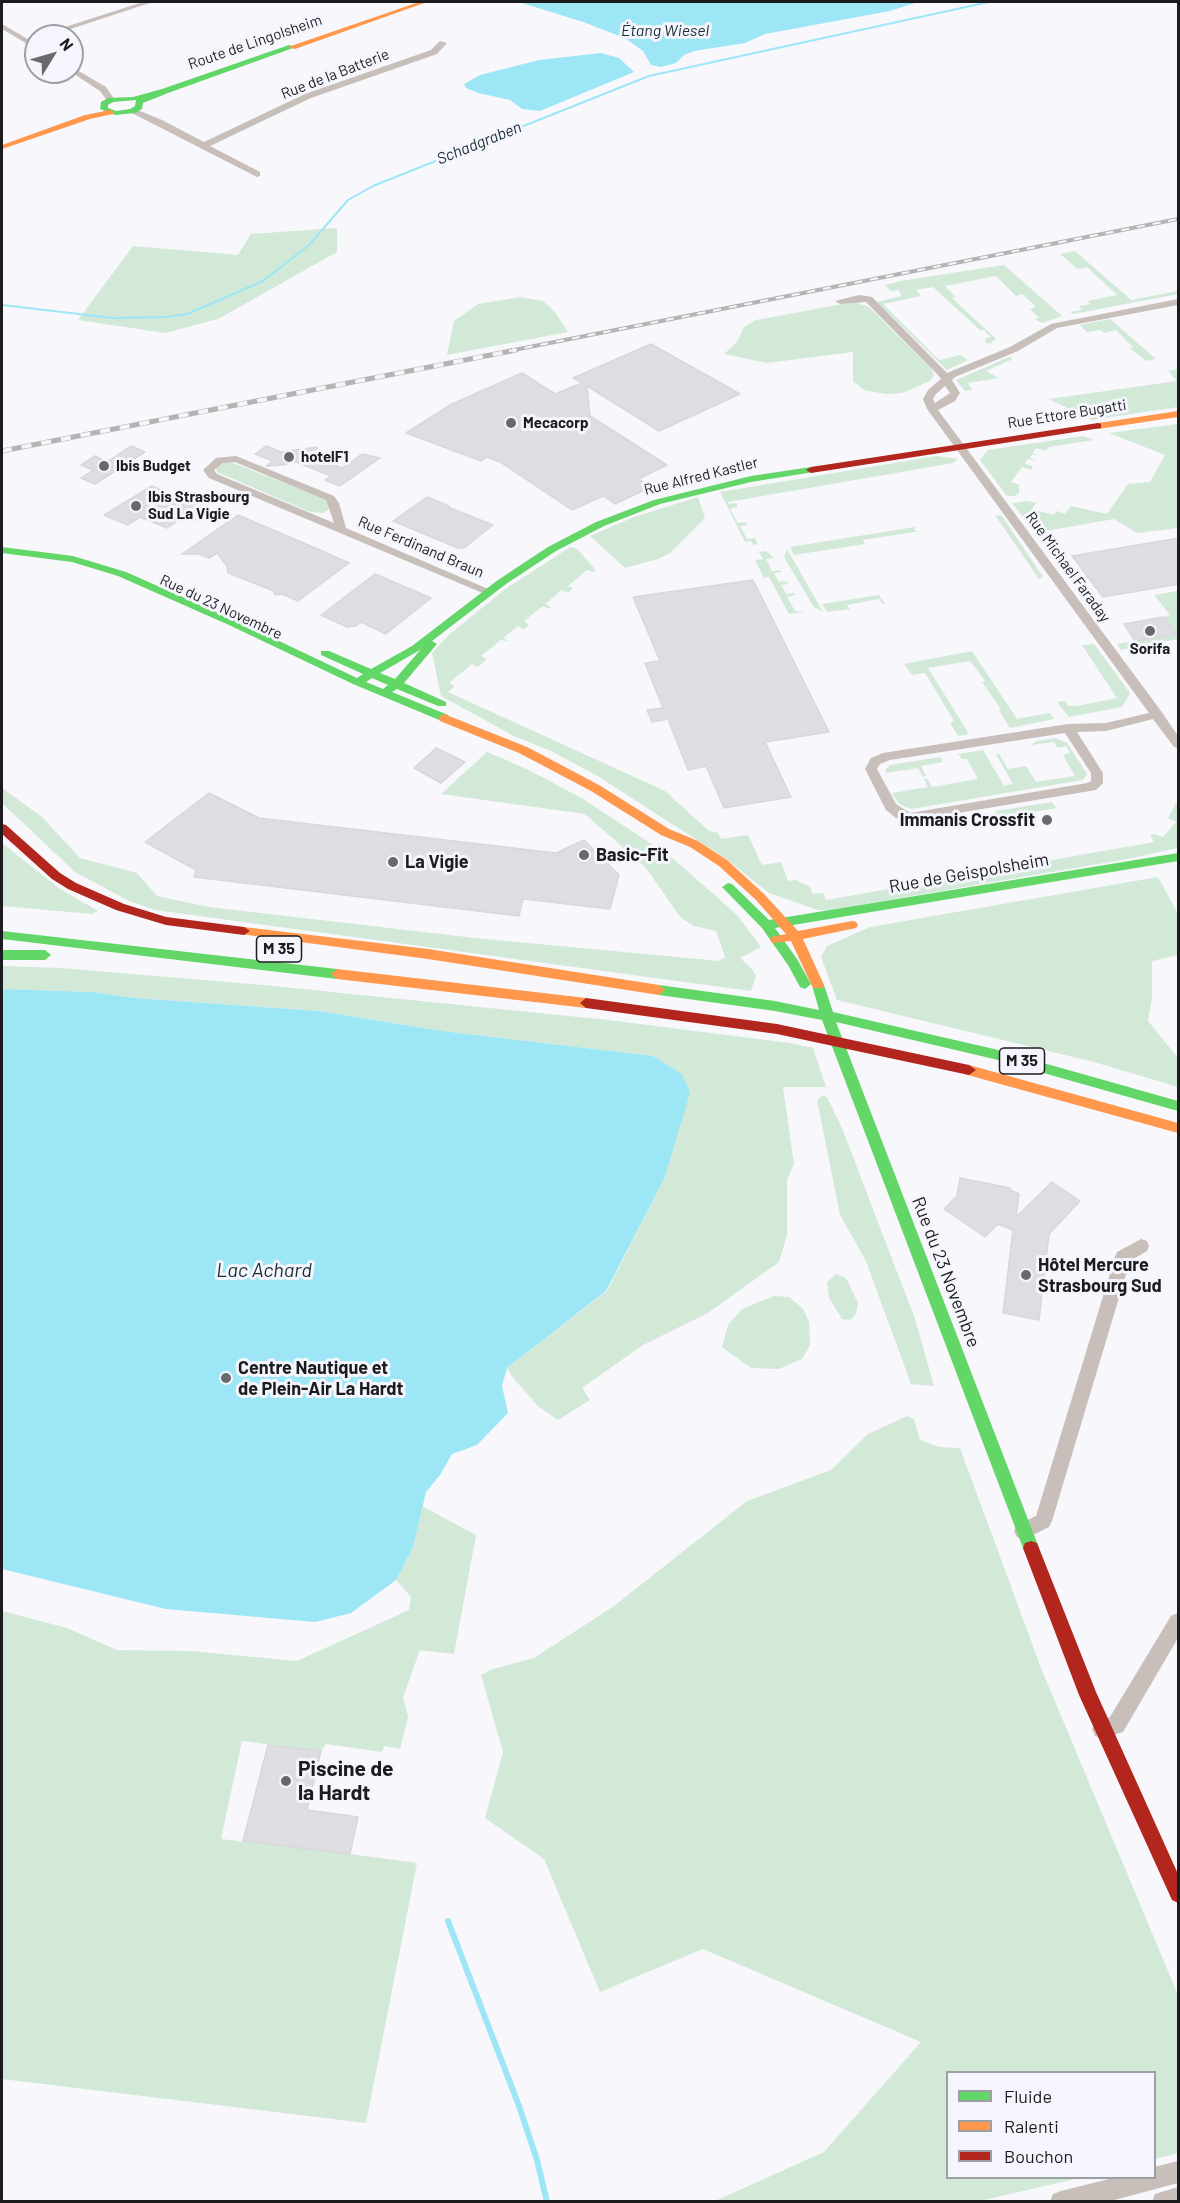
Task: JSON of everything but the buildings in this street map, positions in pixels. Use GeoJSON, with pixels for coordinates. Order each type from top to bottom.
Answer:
{"type":"FeatureCollection","features":[{"type":"Feature","properties":{"kind":"main road","name":"Route de Lingolsheim"},"geometry":{"type":"LineString","coordinates":[[135,104],[165,91],[424,2]]}},
{"type":"Feature","properties":{"kind":"main road"},"geometry":{"type":"LineString","coordinates":[[2,147],[88,117],[108,107],[135,104]]}},
{"type":"Feature","properties":{"kind":"main road","name":"Rue Ettore Bugatti"},"geometry":{"type":"LineString","coordinates":[[961,447],[1179,414]]}},
{"type":"Feature","properties":{"kind":"main road","name":"Rue Alfred Kastler"},"geometry":{"type":"LineString","coordinates":[[357,682],[416,648],[489,592],[552,549],[617,517],[666,500],[751,479],[961,447]]}},
{"type":"Feature","properties":{"kind":"main road","name":"Rue du 23 Novembre"},"geometry":{"type":"LineString","coordinates":[[2,543],[55,547],[91,554],[142,570],[295,641],[350,662],[417,692],[595,788],[665,832],[694,844],[723,863],[783,921],[795,936],[814,974],[831,1029],[978,1408],[1023,1531],[1102,1729],[1179,1894]]}},
{"type":"Feature","properties":{"kind":"main road","name":"Rue du 23 Novembre"},"geometry":{"type":"LineString","coordinates":[[2,550],[73,559],[122,574],[357,682],[523,750]]}},
{"type":"Feature","properties":{"kind":"main road","name":"Rue Alfred Kastler"},"geometry":{"type":"LineString","coordinates":[[384,693],[398,683],[426,652],[444,627]]}},
{"type":"Feature","properties":{"kind":"main road"},"geometry":{"type":"LineString","coordinates":[[334,656],[365,658],[392,654],[424,640]]}},
{"type":"Feature","properties":{"kind":"main road"},"geometry":{"type":"LineString","coordinates":[[2,812],[88,893]]}},
{"type":"Feature","properties":{"kind":"main road"},"geometry":{"type":"LineString","coordinates":[[2,828],[56,876],[120,907],[166,921],[428,954],[557,975]]}},
{"type":"Feature","properties":{"kind":"main road","name":"Rue du 23 Novembre"},"geometry":{"type":"LineString","coordinates":[[665,832],[679,847],[717,877],[766,925],[793,962],[831,1029]]}},
{"type":"Feature","properties":{"kind":"main road","name":"Rue de Geispolsheim"},"geometry":{"type":"LineString","coordinates":[[766,925],[1179,857]]}},
{"type":"Feature","properties":{"kind":"main road","name":"Rue de Geispolsheim"},"geometry":{"type":"LineString","coordinates":[[776,940],[1179,868]]}},
{"type":"Feature","properties":{"kind":"main road","name":"M 35"},"geometry":{"type":"LineString","coordinates":[[2,935],[665,1012],[777,1029],[872,1047],[1058,1092],[1179,1128]]}},
{"type":"Feature","properties":{"kind":"main road","name":"M 35"},"geometry":{"type":"LineString","coordinates":[[224,943],[465,969],[557,975],[775,1006],[863,1023],[1028,1062],[1179,1106]]}},
{"type":"Feature","properties":{"kind":"main road"},"geometry":{"type":"LineString","coordinates":[[2,955],[125,958],[148,951]]}},
{"type":"Feature","properties":{"kind":"main road","name":"Rue du 23 Novembre"},"geometry":{"type":"LineString","coordinates":[[1150,1829],[1179,1873]]}},
{"type":"Feature","properties":{"kind":"street"},"geometry":{"type":"LineString","coordinates":[[79,24],[149,2]]}},
{"type":"Feature","properties":{"kind":"street"},"geometry":{"type":"LineString","coordinates":[[2,26],[24,40]]}},
{"type":"Feature","properties":{"kind":"street","name":"Rue de la Batterie"},"geometry":{"type":"LineString","coordinates":[[203,146],[308,96],[434,52],[443,42]]}},
{"type":"Feature","properties":{"kind":"street"},"geometry":{"type":"LineString","coordinates":[[84,77],[103,89],[108,107]]}},
{"type":"Feature","properties":{"kind":"street"},"geometry":{"type":"LineString","coordinates":[[135,104],[159,122],[257,174]]}},
{"type":"Feature","properties":{"kind":"street"},"geometry":{"type":"LineString","coordinates":[[840,301],[859,298],[873,302],[946,379],[955,395],[933,408],[929,397],[946,379],[1014,349],[1058,325],[1179,302]]}},
{"type":"Feature","properties":{"kind":"street","name":"Rue Michael Faraday"},"geometry":{"type":"LineString","coordinates":[[933,408],[1179,744]]}},
{"type":"Feature","properties":{"kind":"street","name":"Rue Ferdinand Braun"},"geometry":{"type":"LineString","coordinates":[[341,529],[334,503],[330,498],[236,459],[220,460],[208,470],[213,476],[489,592]]}},
{"type":"Feature","properties":{"kind":"street"},"geometry":{"type":"LineString","coordinates":[[1068,728],[1098,777],[1097,783],[1091,787],[906,817],[891,807],[871,769],[875,761],[887,756],[1068,728],[1106,727],[1157,714]]}},
{"type":"Feature","properties":{"kind":"street"},"geometry":{"type":"LineString","coordinates":[[1023,1531],[1043,1521],[1123,1257],[1141,1246]]}},
{"type":"Feature","properties":{"kind":"street"},"geometry":{"type":"LineString","coordinates":[[1102,1729],[1116,1725],[1179,1622]]}},
{"type":"Feature","properties":{"kind":"street"},"geometry":{"type":"LineString","coordinates":[[1156,2178],[1179,2172]]}},
{"type":"Feature","properties":{"kind":"street"},"geometry":{"type":"LineString","coordinates":[[1061,2202],[1151,2179]]}},
{"type":"Feature","properties":{"kind":"street"},"geometry":{"type":"LineString","coordinates":[[1163,2202],[1179,2198]]}},
{"type":"Feature","properties":{"kind":"green space"},"geometry":{"type":"Polygon","coordinates":[[[337,228],[337,252],[218,319],[165,333],[78,320],[133,246],[238,255],[251,234],[337,228]]]}},
{"type":"Feature","properties":{"kind":"green space"},"geometry":{"type":"Polygon","coordinates":[[[1075,251],[1131,300],[1178,291],[1178,294],[1073,314],[1070,312],[1082,310],[1079,306],[1090,304],[1087,301],[1117,295],[1087,267],[1078,269],[1060,254],[1075,251]]]}},
{"type":"Feature","properties":{"kind":"green space"},"geometry":{"type":"Polygon","coordinates":[[[1004,265],[1062,316],[1042,323],[1034,319],[1039,318],[1030,309],[1036,307],[1022,294],[1016,296],[996,276],[945,286],[956,297],[952,298],[996,339],[989,344],[985,342],[986,338],[991,337],[984,330],[980,330],[933,287],[916,290],[921,296],[883,304],[939,360],[961,355],[968,360],[947,370],[877,302],[901,296],[899,290],[891,291],[885,285],[1004,265]]]}},
{"type":"Feature","properties":{"kind":"green space"},"geometry":{"type":"Polygon","coordinates":[[[520,297],[543,301],[555,312],[568,332],[447,355],[454,321],[478,304],[520,297]]]}},
{"type":"Feature","properties":{"kind":"green space"},"geometry":{"type":"Polygon","coordinates":[[[854,302],[869,307],[931,368],[934,375],[930,381],[902,393],[886,394],[864,390],[853,381],[853,352],[767,363],[724,354],[737,342],[744,327],[756,320],[854,302]]]}},
{"type":"Feature","properties":{"kind":"green space"},"geometry":{"type":"Polygon","coordinates":[[[1110,319],[1156,359],[1146,361],[1130,348],[1133,347],[1116,330],[1104,333],[1100,330],[1087,332],[1080,325],[1110,319]]]}},
{"type":"Feature","properties":{"kind":"green space"},"geometry":{"type":"Polygon","coordinates":[[[1009,357],[1013,359],[986,371],[999,378],[968,383],[972,390],[965,391],[956,380],[1009,357]]]}},
{"type":"Feature","properties":{"kind":"green space"},"geometry":{"type":"Polygon","coordinates":[[[1178,369],[1178,407],[1092,420],[1049,399],[1177,381],[1168,371],[1178,369]]]}},
{"type":"Feature","properties":{"kind":"green space"},"geometry":{"type":"Polygon","coordinates":[[[1178,424],[1178,528],[1137,533],[1114,519],[1035,533],[1012,503],[1027,501],[1036,503],[1032,509],[1054,515],[1057,511],[1065,514],[1071,506],[1107,514],[1128,484],[1150,482],[1165,455],[1109,433],[1178,424]]]}},
{"type":"Feature","properties":{"kind":"green space"},"geometry":{"type":"Polygon","coordinates":[[[1083,436],[1094,440],[1049,447],[1045,451],[1036,448],[1033,453],[1041,456],[1032,454],[1030,458],[1037,462],[1028,459],[1025,464],[1033,466],[1031,470],[1022,467],[1011,482],[1019,485],[1019,493],[1014,496],[1007,496],[980,460],[988,450],[1083,436]]]}},
{"type":"Feature","properties":{"kind":"green space"},"geometry":{"type":"Polygon","coordinates":[[[936,456],[958,459],[953,463],[728,502],[729,504],[737,503],[737,507],[730,509],[738,523],[746,522],[747,525],[740,526],[747,539],[755,538],[758,544],[753,545],[751,541],[745,542],[720,492],[936,456]]]}},
{"type":"Feature","properties":{"kind":"green space"},"geometry":{"type":"Polygon","coordinates":[[[228,461],[325,499],[329,506],[328,510],[323,513],[310,512],[217,472],[216,467],[228,461]]]}},
{"type":"Feature","properties":{"kind":"green space"},"geometry":{"type":"Polygon","coordinates":[[[698,497],[705,518],[670,553],[658,559],[625,568],[590,536],[634,517],[698,497]]]}},
{"type":"Feature","properties":{"kind":"green space"},"geometry":{"type":"Polygon","coordinates":[[[995,515],[1002,516],[1043,577],[1039,579],[995,515]]]}},
{"type":"Feature","properties":{"kind":"green space"},"geometry":{"type":"Polygon","coordinates":[[[915,527],[915,531],[920,531],[863,540],[865,544],[794,555],[790,547],[915,527]]]}},
{"type":"Feature","properties":{"kind":"green space"},"geometry":{"type":"Polygon","coordinates":[[[570,547],[576,548],[596,570],[593,572],[587,570],[568,586],[573,588],[568,593],[562,590],[545,604],[551,607],[549,609],[543,606],[524,621],[529,625],[524,629],[518,626],[503,638],[509,641],[501,640],[481,656],[487,659],[478,667],[472,664],[449,683],[455,686],[448,692],[665,791],[709,831],[718,833],[721,839],[748,835],[762,865],[781,862],[788,881],[796,880],[809,886],[813,894],[823,893],[826,900],[1154,842],[1150,836],[1154,834],[1163,837],[1176,822],[1168,818],[1176,803],[1178,804],[1178,848],[1122,860],[830,910],[818,910],[769,893],[725,858],[596,775],[551,751],[516,737],[441,696],[432,653],[450,634],[504,590],[570,547]]]}},
{"type":"Feature","properties":{"kind":"green space"},"geometry":{"type":"Polygon","coordinates":[[[787,549],[823,612],[814,607],[784,557],[787,549]]]}},
{"type":"Feature","properties":{"kind":"green space"},"geometry":{"type":"Polygon","coordinates":[[[766,551],[774,558],[766,559],[772,571],[782,572],[774,573],[779,582],[787,581],[788,584],[781,585],[786,594],[794,593],[795,595],[787,597],[795,611],[804,612],[789,614],[769,577],[764,578],[755,560],[763,559],[759,552],[766,551]]]}},
{"type":"Feature","properties":{"kind":"green space"},"geometry":{"type":"Polygon","coordinates":[[[1178,591],[1178,639],[1121,650],[1117,644],[1175,634],[1163,617],[1170,615],[1154,595],[1178,591]]]}},
{"type":"Feature","properties":{"kind":"green space"},"geometry":{"type":"Polygon","coordinates":[[[879,595],[885,604],[882,604],[879,599],[847,605],[850,609],[827,612],[822,604],[879,595]]]}},
{"type":"Feature","properties":{"kind":"green space"},"geometry":{"type":"Polygon","coordinates":[[[1094,644],[1130,693],[1122,707],[1069,717],[1057,702],[1065,701],[1068,706],[1077,706],[1117,698],[1082,645],[1094,644]]]}},
{"type":"Feature","properties":{"kind":"green space"},"geometry":{"type":"Polygon","coordinates":[[[972,651],[1017,719],[1050,713],[1054,719],[1010,728],[999,710],[1001,709],[982,682],[985,681],[970,661],[928,668],[969,734],[958,736],[950,723],[954,721],[925,673],[912,675],[904,664],[972,651]]]}},
{"type":"Feature","properties":{"kind":"green space"},"geometry":{"type":"Polygon","coordinates":[[[1056,738],[1067,743],[1087,774],[1083,780],[911,809],[899,804],[892,793],[928,787],[924,779],[927,778],[932,787],[978,779],[967,759],[962,759],[958,754],[983,750],[1004,786],[1013,784],[996,754],[999,754],[1008,769],[1026,766],[1036,782],[1075,776],[1063,755],[1070,753],[1066,746],[1058,748],[1054,742],[1031,745],[1037,741],[1056,738]]]}},
{"type":"Feature","properties":{"kind":"green space"},"geometry":{"type":"Polygon","coordinates":[[[487,752],[529,770],[583,799],[670,856],[737,915],[761,947],[740,958],[756,976],[751,991],[155,910],[129,901],[75,872],[2,803],[2,788],[42,817],[80,858],[137,873],[157,896],[209,907],[475,938],[719,961],[725,957],[716,931],[694,926],[681,918],[646,868],[585,814],[441,794],[487,752]]]}},
{"type":"Feature","properties":{"kind":"green space"},"geometry":{"type":"Polygon","coordinates":[[[940,757],[943,762],[921,766],[926,776],[923,777],[918,768],[886,773],[885,770],[890,765],[940,757]]]}},
{"type":"Feature","properties":{"kind":"green space"},"geometry":{"type":"Polygon","coordinates":[[[1052,802],[1056,808],[999,818],[995,811],[1052,802]]]}},
{"type":"Feature","properties":{"kind":"green space"},"geometry":{"type":"Polygon","coordinates":[[[2,843],[60,889],[98,911],[92,914],[2,906],[2,843]]]}},
{"type":"Feature","properties":{"kind":"green space"},"geometry":{"type":"Polygon","coordinates":[[[1158,877],[1178,914],[1178,955],[1152,961],[1152,998],[1148,1021],[1178,1058],[1178,1087],[1094,1062],[837,1000],[821,957],[827,946],[870,927],[1158,877]]]}},
{"type":"Feature","properties":{"kind":"green space"},"geometry":{"type":"Polygon","coordinates":[[[2,966],[61,968],[263,985],[608,1020],[790,1043],[813,1048],[826,1087],[783,1087],[794,1164],[787,1180],[787,1235],[779,1262],[708,1313],[643,1345],[582,1388],[590,1400],[558,1420],[539,1407],[507,1368],[607,1291],[664,1179],[682,1074],[653,1056],[442,1031],[319,1011],[135,998],[92,992],[2,989],[2,966]]]}},
{"type":"Feature","properties":{"kind":"green space"},"geometry":{"type":"Polygon","coordinates":[[[822,1096],[827,1097],[842,1128],[915,1319],[934,1386],[911,1384],[866,1261],[840,1215],[817,1100],[822,1096]]]}},
{"type":"Feature","properties":{"kind":"green space"},"geometry":{"type":"Polygon","coordinates":[[[836,1274],[846,1278],[858,1303],[856,1314],[850,1320],[842,1319],[829,1298],[827,1282],[836,1274]]]}},
{"type":"Feature","properties":{"kind":"green space"},"geometry":{"type":"Polygon","coordinates":[[[774,1296],[789,1297],[803,1309],[809,1322],[810,1345],[802,1359],[779,1369],[751,1368],[722,1347],[728,1325],[742,1309],[774,1296]]]}},
{"type":"Feature","properties":{"kind":"green space"},"geometry":{"type":"Polygon","coordinates":[[[907,1416],[914,1419],[920,1440],[939,1447],[960,1448],[1041,1668],[1178,1995],[1178,2153],[1156,2159],[1156,2071],[946,2071],[946,2179],[1075,2179],[980,2201],[715,2201],[824,2152],[921,2042],[703,1949],[600,1992],[544,1859],[485,1818],[503,1752],[481,1675],[493,1669],[534,1658],[614,1606],[747,1501],[831,1470],[868,1434],[907,1416]]]}},
{"type":"Feature","properties":{"kind":"green space"},"geometry":{"type":"Polygon","coordinates":[[[422,1506],[476,1535],[454,1654],[420,1650],[403,1697],[408,1717],[400,1749],[384,1746],[382,1752],[326,1744],[321,1751],[242,1741],[221,1839],[298,1848],[303,1832],[350,1854],[417,1863],[366,2123],[2,2079],[2,1611],[67,1628],[117,1650],[190,1651],[297,1661],[409,1610],[411,1597],[396,1580],[413,1547],[422,1506]]]}},
{"type":"Feature","properties":{"kind":"water","name":"Étang Wiesel"},"geometry":{"type":"Polygon","coordinates":[[[519,2],[918,2],[890,11],[765,34],[745,43],[694,51],[684,55],[676,63],[661,67],[651,65],[643,51],[625,38],[519,2]]]}},
{"type":"Feature","properties":{"kind":"water"},"geometry":{"type":"Polygon","coordinates":[[[601,53],[619,58],[634,72],[540,111],[522,109],[510,100],[478,93],[466,88],[464,84],[480,75],[539,60],[601,53]]]}},
{"type":"Feature","properties":{"kind":"water","name":"Lac Achard"},"geometry":{"type":"Polygon","coordinates":[[[2,989],[92,992],[135,998],[319,1011],[442,1031],[653,1056],[682,1074],[690,1093],[664,1179],[606,1291],[507,1368],[502,1386],[508,1413],[477,1445],[452,1454],[440,1475],[426,1492],[413,1547],[396,1580],[351,1613],[315,1622],[166,1609],[2,1569],[2,989]]]}},
{"type":"Feature","properties":{"kind":"waterway","name":"Schadgraben"},"geometry":{"type":"LineString","coordinates":[[2,305],[113,318],[167,317],[187,314],[263,281],[309,245],[348,200],[373,186],[649,76],[989,2]]}},
{"type":"Feature","properties":{"kind":"waterway"},"geometry":{"type":"LineString","coordinates":[[448,1921],[519,2106],[537,2160],[547,2202]]}},
{"type":"Feature","properties":{"kind":"railway"},"geometry":{"type":"LineString","coordinates":[[509,351],[1178,219]]}},
{"type":"Feature","properties":{"kind":"railway"},"geometry":{"type":"LineString","coordinates":[[2,451],[516,350]]}},
{"type":"Feature","properties":{"kind":"traffic: fast"},"geometry":{"type":"LineString","coordinates":[[165,91],[133,99],[111,100],[104,104],[104,109],[115,113],[132,111],[139,107],[139,102],[165,91],[292,47]]}},
{"type":"Feature","properties":{"kind":"traffic: fast"},"geometry":{"type":"LineString","coordinates":[[357,682],[416,648],[502,582],[552,549],[600,524],[657,502],[751,479],[811,470]]}},
{"type":"Feature","properties":{"kind":"traffic: fast"},"geometry":{"type":"LineString","coordinates":[[2,550],[73,559],[122,574],[233,623],[357,682],[444,718]]}},
{"type":"Feature","properties":{"kind":"traffic: fast"},"geometry":{"type":"LineString","coordinates":[[387,691],[398,683],[432,644]]}},
{"type":"Feature","properties":{"kind":"traffic: fast"},"geometry":{"type":"LineString","coordinates":[[325,653],[442,704]]}},
{"type":"Feature","properties":{"kind":"traffic: fast"},"geometry":{"type":"LineString","coordinates":[[766,925],[1178,857]]}},
{"type":"Feature","properties":{"kind":"traffic: fast"},"geometry":{"type":"LineString","coordinates":[[728,887],[766,925],[793,962],[805,984]]}},
{"type":"Feature","properties":{"kind":"traffic: fast"},"geometry":{"type":"LineString","coordinates":[[2,935],[337,974]]}},
{"type":"Feature","properties":{"kind":"traffic: fast"},"geometry":{"type":"LineString","coordinates":[[2,955],[45,955]]}},
{"type":"Feature","properties":{"kind":"traffic: fast"},"geometry":{"type":"LineString","coordinates":[[818,985],[831,1029],[1031,1548]]}},
{"type":"Feature","properties":{"kind":"traffic: fast"},"geometry":{"type":"LineString","coordinates":[[659,990],[775,1006],[863,1023],[994,1054],[1178,1106]]}},
{"type":"Feature","properties":{"kind":"traffic: slow"},"geometry":{"type":"LineString","coordinates":[[292,47],[424,2]]}},
{"type":"Feature","properties":{"kind":"traffic: slow"},"geometry":{"type":"LineString","coordinates":[[2,147],[88,117],[110,112]]}},
{"type":"Feature","properties":{"kind":"traffic: slow"},"geometry":{"type":"LineString","coordinates":[[1098,426],[1178,414]]}},
{"type":"Feature","properties":{"kind":"traffic: slow"},"geometry":{"type":"LineString","coordinates":[[444,718],[523,750],[595,788],[665,832],[694,844],[723,863],[760,897],[795,936],[818,985]]}},
{"type":"Feature","properties":{"kind":"traffic: slow"},"geometry":{"type":"LineString","coordinates":[[776,940],[852,925]]}},
{"type":"Feature","properties":{"kind":"traffic: slow"},"geometry":{"type":"LineString","coordinates":[[244,931],[428,954],[659,990]]}},
{"type":"Feature","properties":{"kind":"traffic: slow"},"geometry":{"type":"LineString","coordinates":[[337,974],[586,1003]]}},
{"type":"Feature","properties":{"kind":"traffic: slow"},"geometry":{"type":"LineString","coordinates":[[969,1070],[1178,1128]]}},
{"type":"Feature","properties":{"kind":"traffic: jam"},"geometry":{"type":"LineString","coordinates":[[811,470],[1098,426]]}},
{"type":"Feature","properties":{"kind":"traffic: jam"},"geometry":{"type":"LineString","coordinates":[[2,828],[56,876],[72,886],[120,907],[166,921],[244,931]]}},
{"type":"Feature","properties":{"kind":"traffic: jam"},"geometry":{"type":"LineString","coordinates":[[586,1003],[777,1029],[969,1070]]}},
{"type":"Feature","properties":{"kind":"traffic: jam"},"geometry":{"type":"LineString","coordinates":[[1031,1548],[1088,1695],[1178,1894]]}},
{"type":"Feature","properties":{"kind":"place","name":"Mecacorp"},"geometry":{"type":"Point","coordinates":[511,423]}},
{"type":"Feature","properties":{"kind":"place","name":"hotelF1"},"geometry":{"type":"Point","coordinates":[289,457]}},
{"type":"Feature","properties":{"kind":"place","name":"Ibis Budget"},"geometry":{"type":"Point","coordinates":[104,466]}},
{"type":"Feature","properties":{"kind":"place","name":"Ibis Strasbourg Sud La Vigie"},"geometry":{"type":"Point","coordinates":[136,506]}},
{"type":"Feature","properties":{"kind":"place","name":"Sorifa"},"geometry":{"type":"Point","coordinates":[1150,631]}},
{"type":"Feature","properties":{"kind":"place","name":"Immanis Crossfit"},"geometry":{"type":"Point","coordinates":[1047,820]}},
{"type":"Feature","properties":{"kind":"place","name":"Basic-Fit"},"geometry":{"type":"Point","coordinates":[584,855]}},
{"type":"Feature","properties":{"kind":"place","name":"La Vigie"},"geometry":{"type":"Point","coordinates":[393,862]}},
{"type":"Feature","properties":{"kind":"place","name":"Hôtel Mercure Strasbourg Sud"},"geometry":{"type":"Point","coordinates":[1026,1275]}},
{"type":"Feature","properties":{"kind":"place","name":"Centre Nautique et de Plein-Air La Hardt"},"geometry":{"type":"Point","coordinates":[226,1378]}},
{"type":"Feature","properties":{"kind":"place","name":"Piscine de la Hardt"},"geometry":{"type":"Point","coordinates":[286,1781]}}]}
